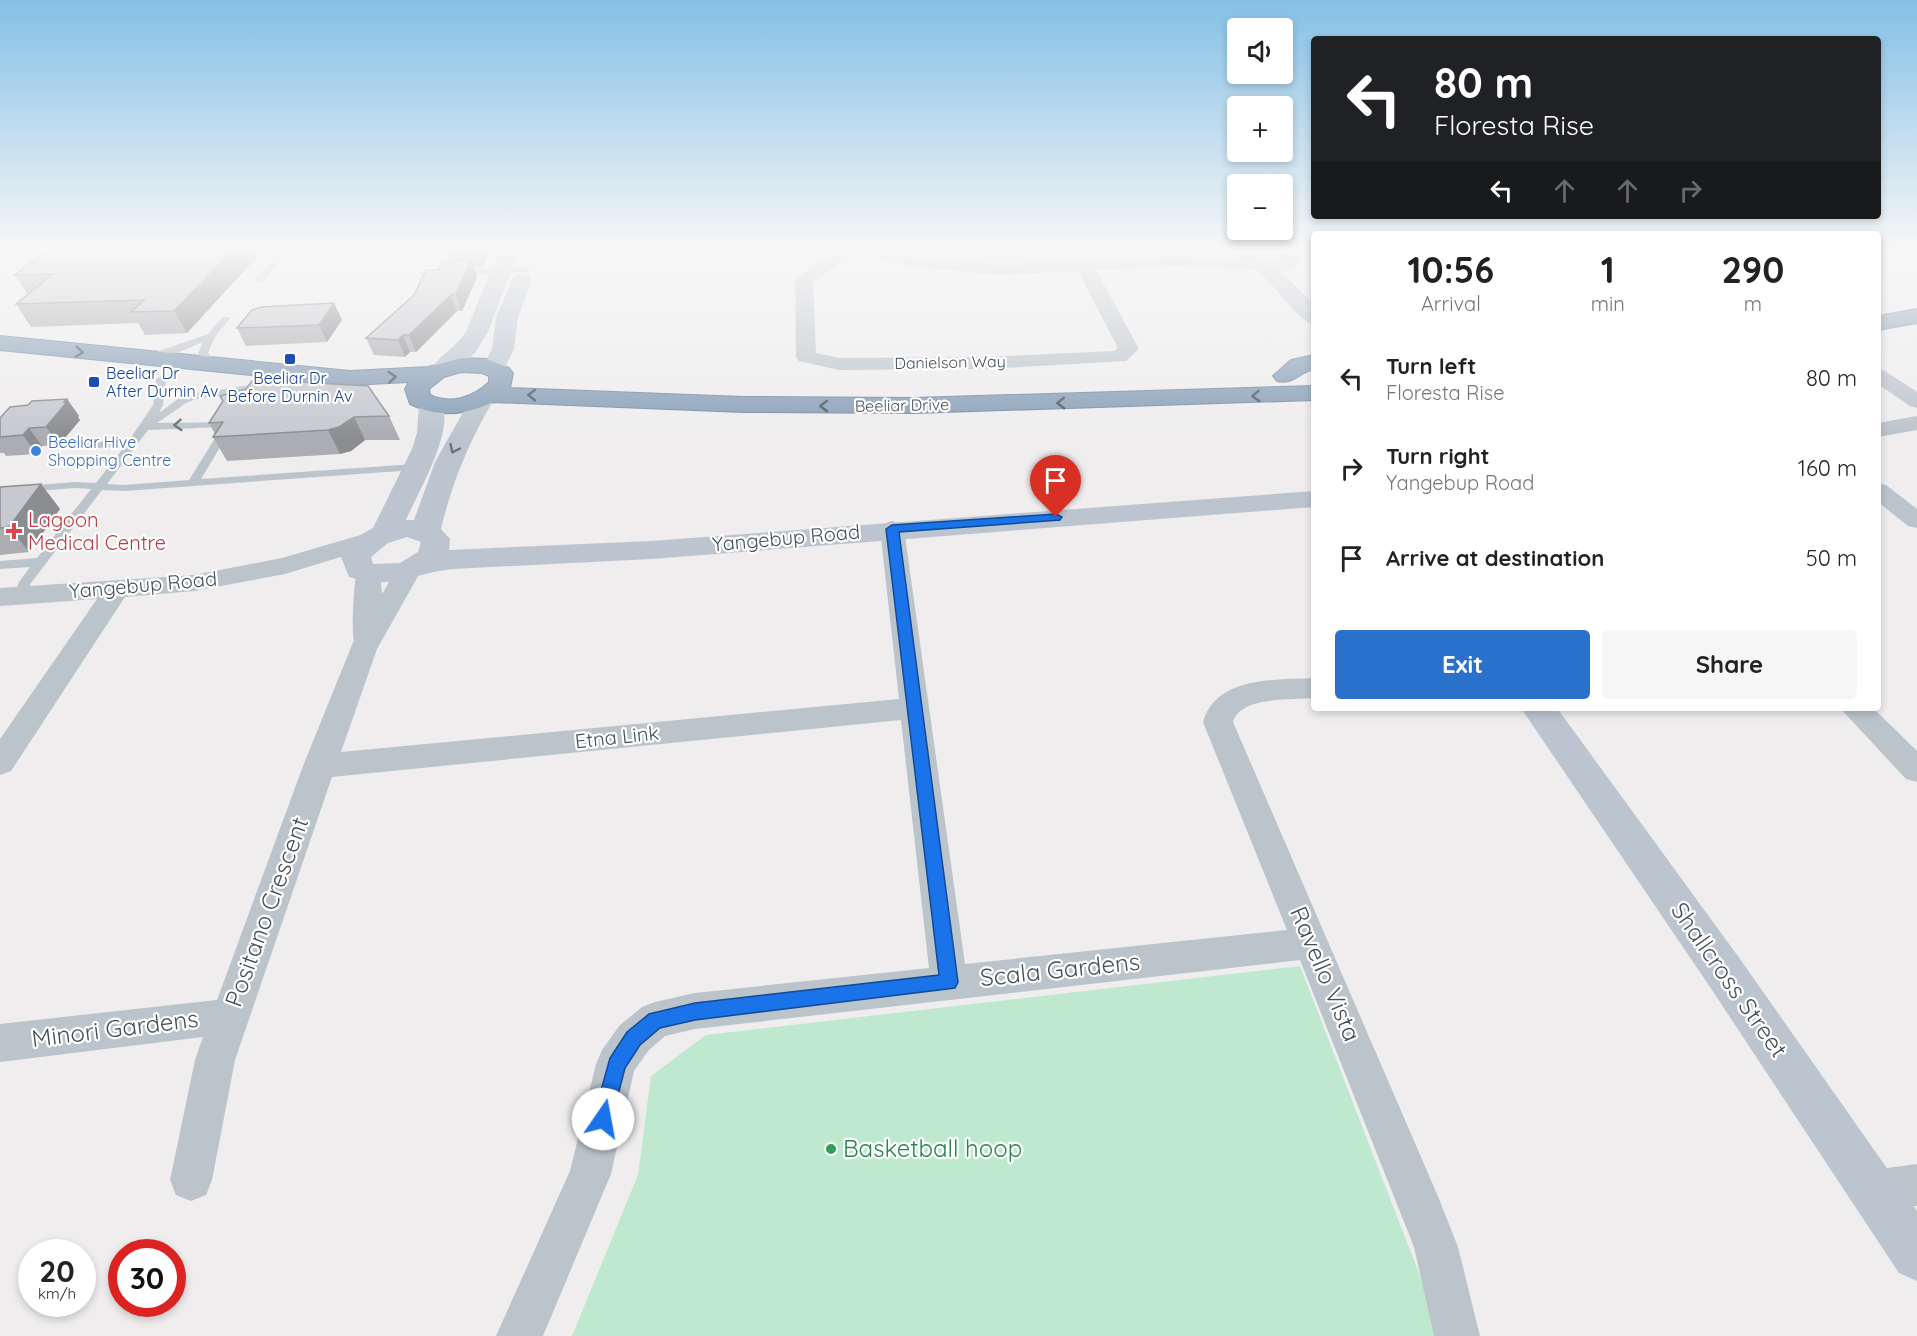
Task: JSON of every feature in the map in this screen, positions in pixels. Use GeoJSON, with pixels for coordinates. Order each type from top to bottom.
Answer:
{"type":"FeatureCollection","features":[{"type":"Feature","properties":{"kind":"highway"},"geometry":{"type":"LineString","coordinates":[[1881,322],[1917,316]]}},
{"type":"Feature","properties":{"kind":"highway"},"geometry":{"type":"LineString","coordinates":[[1881,340],[1917,333]]}},
{"type":"Feature","properties":{"kind":"highway"},"geometry":{"type":"LineString","coordinates":[[0,343],[351,378],[437,372]]}},
{"type":"Feature","properties":{"kind":"highway"},"geometry":{"type":"LineString","coordinates":[[1285,376],[1299,365],[1311,363]]}},
{"type":"Feature","properties":{"kind":"highway"},"geometry":{"type":"LineString","coordinates":[[0,364],[425,402]]}},
{"type":"Feature","properties":{"kind":"highway","name":"Beeliar Drive"},"geometry":{"type":"LineString","coordinates":[[437,372],[471,364],[497,370],[584,382],[742,385],[1013,384],[1311,374]]}},
{"type":"Feature","properties":{"kind":"highway"},"geometry":{"type":"LineString","coordinates":[[486,396],[501,384],[497,370]]}},
{"type":"Feature","properties":{"kind":"highway"},"geometry":{"type":"LineString","coordinates":[[425,402],[417,389],[437,372]]}},
{"type":"Feature","properties":{"kind":"highway","name":"Beeliar Drive"},"geometry":{"type":"LineString","coordinates":[[425,402],[457,405],[486,396],[717,404],[873,406],[1117,401],[1311,393]]}},
{"type":"Feature","properties":{"kind":"street"},"geometry":{"type":"LineString","coordinates":[[437,372],[467,348],[477,332],[485,312]]}},
{"type":"Feature","properties":{"kind":"street"},"geometry":{"type":"LineString","coordinates":[[497,370],[509,312]]}},
{"type":"Feature","properties":{"kind":"street","name":"Danielson Way"},"geometry":{"type":"LineString","coordinates":[[805,312],[806,357],[839,364],[986,363],[1119,357],[1129,349],[1109,312]]}},
{"type":"Feature","properties":{"kind":"street"},"geometry":{"type":"LineString","coordinates":[[1881,377],[1917,402]]}},
{"type":"Feature","properties":{"kind":"street"},"geometry":{"type":"LineString","coordinates":[[425,402],[430,433],[415,467],[378,536],[356,557],[364,572],[390,575],[424,551],[443,472],[462,431],[486,396]]}},
{"type":"Feature","properties":{"kind":"street"},"geometry":{"type":"LineString","coordinates":[[1881,429],[1917,423]]}},
{"type":"Feature","properties":{"kind":"street"},"geometry":{"type":"LineString","coordinates":[[1881,492],[1917,520]]}},
{"type":"Feature","properties":{"kind":"street","name":"Yangebup Road"},"geometry":{"type":"LineString","coordinates":[[424,551],[475,557],[546,556],[1311,499]]}},
{"type":"Feature","properties":{"kind":"street"},"geometry":{"type":"LineString","coordinates":[[378,536],[407,528],[424,551]]}},
{"type":"Feature","properties":{"kind":"street"},"geometry":{"type":"LineString","coordinates":[[892,529],[949,982]]}},
{"type":"Feature","properties":{"kind":"street","name":"Yangebup Road"},"geometry":{"type":"LineString","coordinates":[[10,596],[194,583],[285,566],[378,536]]}},
{"type":"Feature","properties":{"kind":"street","name":"Positano Crescent"},"geometry":{"type":"LineString","coordinates":[[191,1180],[215,1060],[319,766],[363,649],[424,551]]}},
{"type":"Feature","properties":{"kind":"street","name":"Yangebup Road"},"geometry":{"type":"LineString","coordinates":[[285,566],[364,572]]}},
{"type":"Feature","properties":{"kind":"street","name":"Positano Crescent"},"geometry":{"type":"LineString","coordinates":[[363,649],[369,612],[364,572]]}},
{"type":"Feature","properties":{"kind":"street"},"geometry":{"type":"LineString","coordinates":[[0,763],[117,589]]}},
{"type":"Feature","properties":{"kind":"street","name":"Ravello Vista"},"geometry":{"type":"LineString","coordinates":[[1311,688],[1248,694],[1233,699],[1222,706],[1218,714],[1218,722],[1436,1246],[1457,1336]]}},
{"type":"Feature","properties":{"kind":"street","name":"Etna Link"},"geometry":{"type":"LineString","coordinates":[[319,766],[916,708]]}},
{"type":"Feature","properties":{"kind":"street","name":"Shallcross Street"},"geometry":{"type":"LineString","coordinates":[[1540,711],[1725,973],[1872,1191],[1910,1234]]}},
{"type":"Feature","properties":{"kind":"street"},"geometry":{"type":"LineString","coordinates":[[1858,711],[1917,770]]}},
{"type":"Feature","properties":{"kind":"street","name":"Scala Gardens"},"geometry":{"type":"LineString","coordinates":[[519,1336],[590,1174],[616,1064],[634,1038],[656,1020],[695,1011],[1312,944]]}},
{"type":"Feature","properties":{"kind":"street","name":"Minori Gardens"},"geometry":{"type":"LineString","coordinates":[[0,1043],[230,1016]]}},
{"type":"Feature","properties":{"kind":"street"},"geometry":{"type":"LineString","coordinates":[[1872,1191],[1917,1185]]}},
{"type":"Feature","properties":{"kind":"lane"},"geometry":{"type":"LineString","coordinates":[[211,363],[203,352],[210,336],[226,318]]}},
{"type":"Feature","properties":{"kind":"lane"},"geometry":{"type":"LineString","coordinates":[[142,358],[179,349],[210,336]]}},
{"type":"Feature","properties":{"kind":"lane"},"geometry":{"type":"LineString","coordinates":[[10,596],[25,582],[145,427],[158,405],[161,379]]}},
{"type":"Feature","properties":{"kind":"lane"},"geometry":{"type":"LineString","coordinates":[[145,427],[192,396],[264,386]]}},
{"type":"Feature","properties":{"kind":"lane"},"geometry":{"type":"LineString","coordinates":[[145,427],[229,424],[193,483]]}},
{"type":"Feature","properties":{"kind":"lane"},"geometry":{"type":"LineString","coordinates":[[83,446],[133,442]]}},
{"type":"Feature","properties":{"kind":"lane"},"geometry":{"type":"LineString","coordinates":[[0,491],[75,485],[98,488],[193,483],[415,467]]}},
{"type":"Feature","properties":{"kind":"lane"},"geometry":{"type":"LineString","coordinates":[[0,565],[40,562]]}},
{"type":"Feature","properties":{"kind":"green space"},"geometry":{"type":"Polygon","coordinates":[[[1300,966],[1432,1307],[1436,1336],[572,1336],[638,1175],[651,1076],[706,1035],[1300,966]]]}},
{"type":"Feature","properties":{"kind":"building"},"geometry":{"type":"Polygon","coordinates":[[[250,312],[328,312],[319,325],[237,328],[250,312]]]}},
{"type":"Feature","properties":{"kind":"building"},"geometry":{"type":"Polygon","coordinates":[[[395,312],[433,312],[409,335],[403,335],[398,340],[366,338],[395,312]]]}},
{"type":"Feature","properties":{"kind":"building"},"geometry":{"type":"Polygon","coordinates":[[[252,381],[368,386],[389,416],[354,417],[339,427],[328,430],[213,437],[223,422],[209,423],[223,401],[220,396],[246,389],[252,381]]]}},
{"type":"Feature","properties":{"kind":"building"},"geometry":{"type":"Polygon","coordinates":[[[67,399],[64,402],[67,402],[46,427],[29,428],[23,435],[0,437],[0,418],[10,407],[28,405],[32,401],[67,399]]]}},
{"type":"Feature","properties":{"kind":"building"},"geometry":{"type":"Polygon","coordinates":[[[41,484],[9,527],[0,528],[0,487],[41,484]]]}},
{"type":"Feature","properties":{"kind":"place","name":"Beeliar Dr Before Durnin Av"},"geometry":{"type":"Point","coordinates":[290,359]}},
{"type":"Feature","properties":{"kind":"place","name":"Beeliar Dr After Durnin Av"},"geometry":{"type":"Point","coordinates":[94,382]}},
{"type":"Feature","properties":{"kind":"place","name":"Beeliar Hive Shopping Centre"},"geometry":{"type":"Point","coordinates":[36,451]}},
{"type":"Feature","properties":{"kind":"place","name":"Lagoon Medical Centre"},"geometry":{"type":"Point","coordinates":[14,531]}},
{"type":"Feature","properties":{"kind":"place","name":"Basketball hoop"},"geometry":{"type":"Point","coordinates":[831,1149]}},
{"type":"Feature","properties":{"kind":"route"},"geometry":{"type":"LineString","coordinates":[[603,1119],[616,1064],[634,1038],[656,1020],[695,1011],[949,982],[892,529],[1056,517]]}}]}
